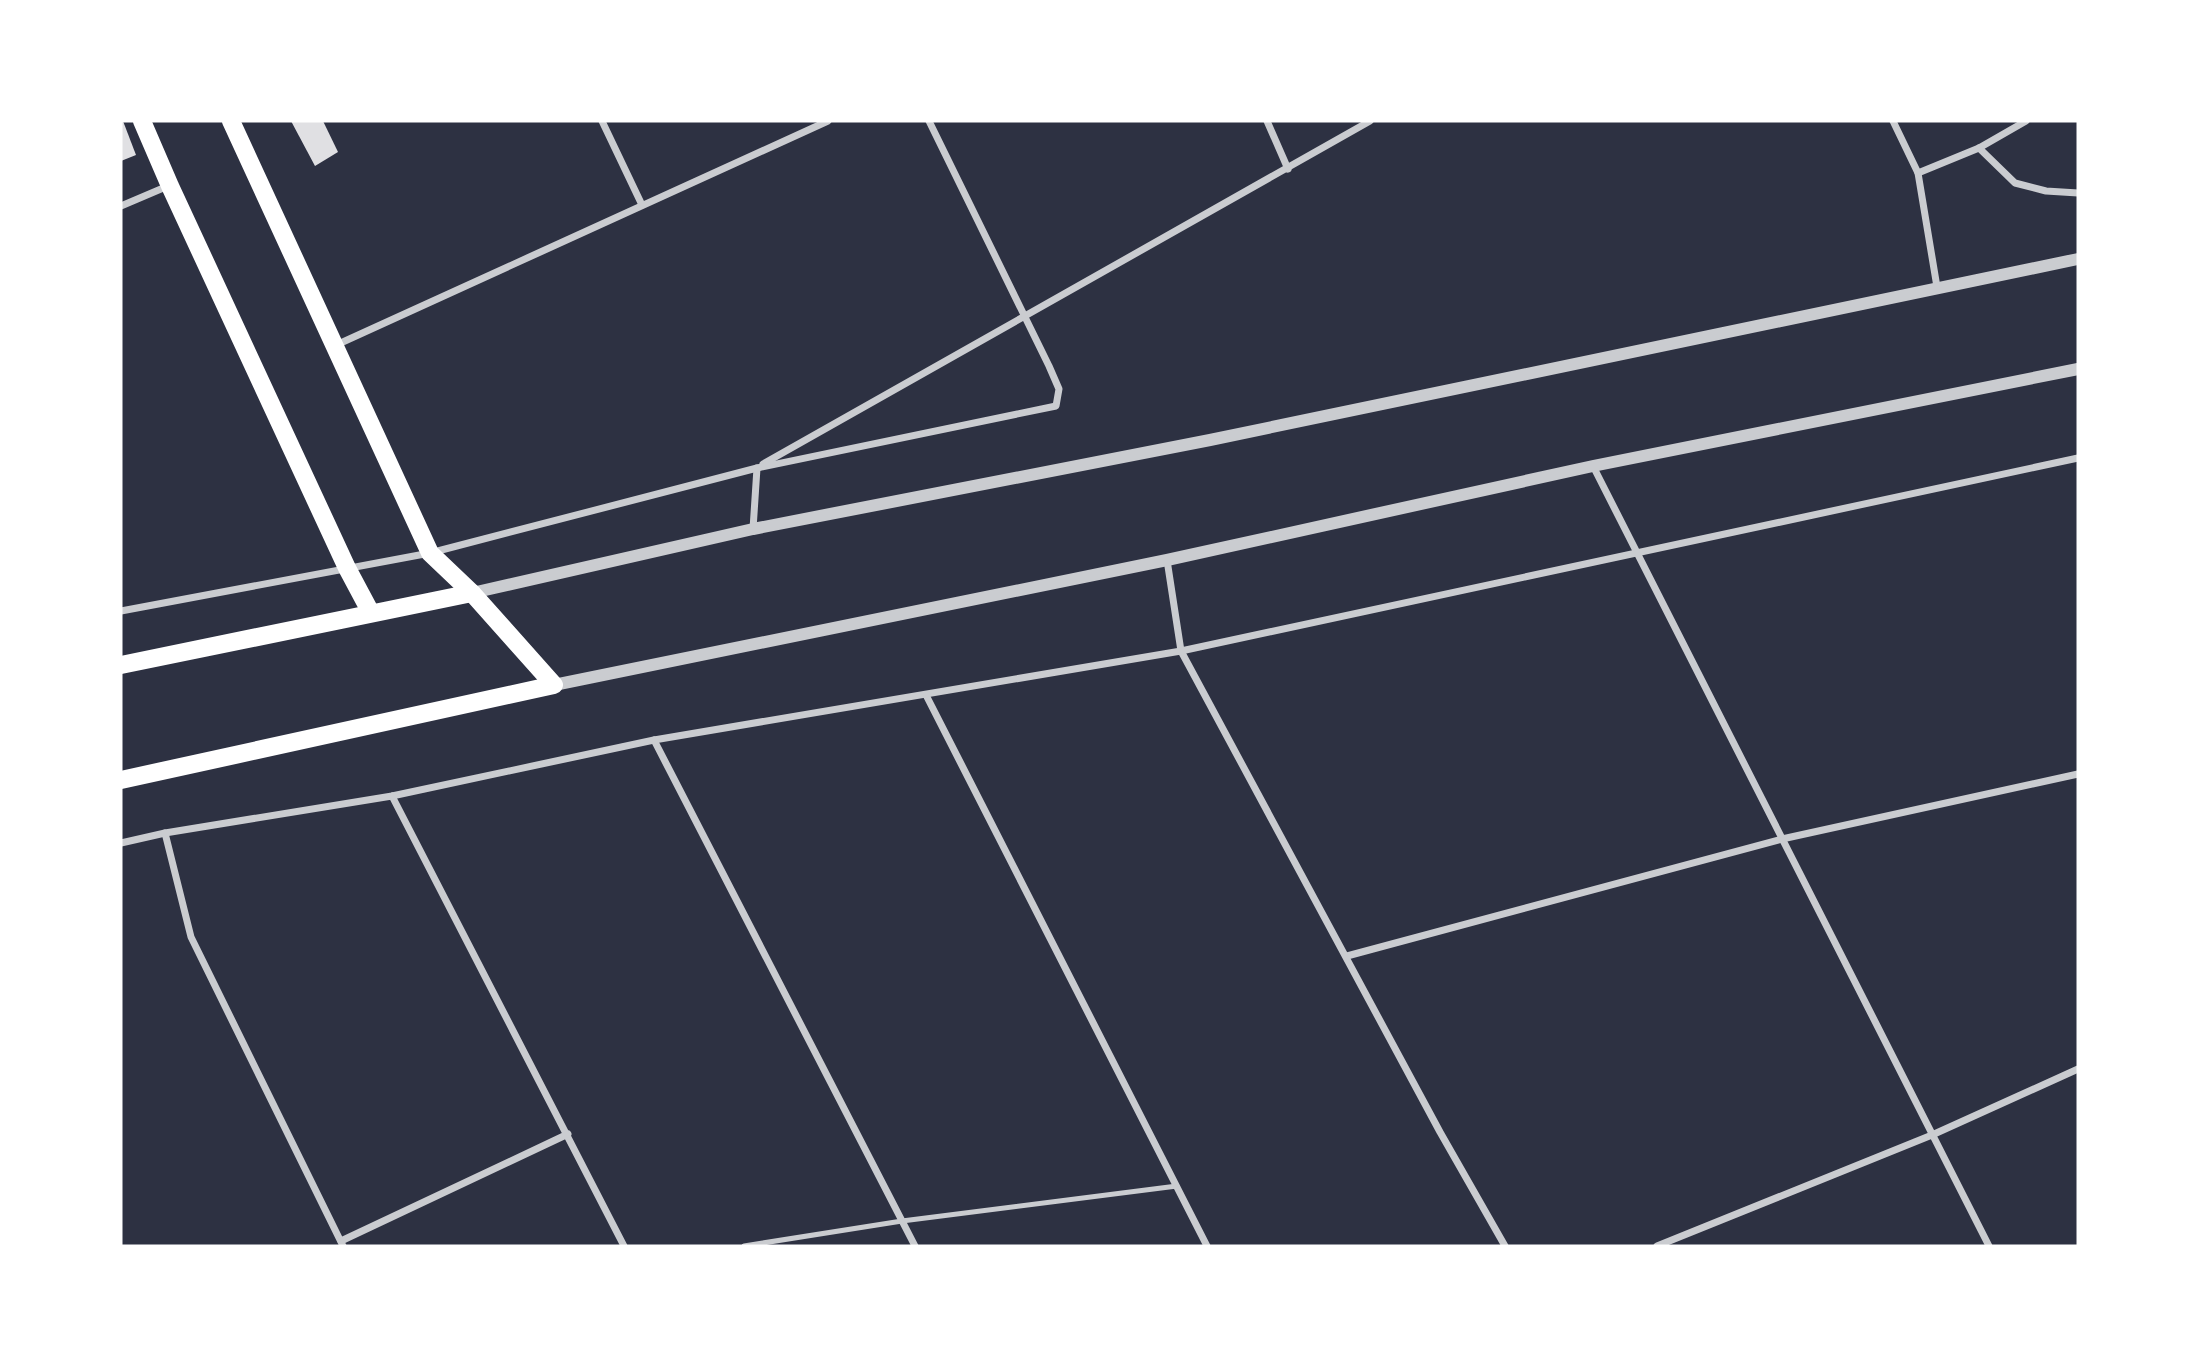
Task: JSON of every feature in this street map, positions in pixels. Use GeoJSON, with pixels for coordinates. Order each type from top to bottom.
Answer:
{"type":"FeatureCollection","features":[{"type":"Feature","properties":{"kind":"main road"},"geometry":{"type":"LineString","coordinates":[[142,121],[347,568],[371,613]]}},
{"type":"Feature","properties":{"kind":"main road"},"geometry":{"type":"LineString","coordinates":[[121,780],[554,685],[472,593],[430,553],[231,121]]}},
{"type":"Feature","properties":{"kind":"main road"},"geometry":{"type":"LineString","coordinates":[[121,665],[472,593]]}},
{"type":"Feature","properties":{"kind":"street"},"geometry":{"type":"LineString","coordinates":[[602,121],[642,205]]}},
{"type":"Feature","properties":{"kind":"street"},"geometry":{"type":"LineString","coordinates":[[334,346],[828,121]]}},
{"type":"Feature","properties":{"kind":"street"},"geometry":{"type":"LineString","coordinates":[[121,611],[430,553],[757,468],[1056,406],[1059,389],[929,121]]}},
{"type":"Feature","properties":{"kind":"street"},"geometry":{"type":"LineString","coordinates":[[1268,121],[1288,169]]}},
{"type":"Feature","properties":{"kind":"street"},"geometry":{"type":"LineString","coordinates":[[757,468],[1370,121]]}},
{"type":"Feature","properties":{"kind":"street"},"geometry":{"type":"LineString","coordinates":[[1893,121],[1918,173],[1937,287]]}},
{"type":"Feature","properties":{"kind":"street"},"geometry":{"type":"LineString","coordinates":[[1918,173],[1979,148],[2026,121]]}},
{"type":"Feature","properties":{"kind":"street"},"geometry":{"type":"LineString","coordinates":[[1979,148],[2015,183],[2046,191],[2078,193]]}},
{"type":"Feature","properties":{"kind":"street"},"geometry":{"type":"LineString","coordinates":[[121,206],[170,186]]}},
{"type":"Feature","properties":{"kind":"street"},"geometry":{"type":"LineString","coordinates":[[472,593],[753,529],[1210,440],[2078,259]]}},
{"type":"Feature","properties":{"kind":"street"},"geometry":{"type":"LineString","coordinates":[[554,685],[1167,561],[1593,466],[2078,369]]}},
{"type":"Feature","properties":{"kind":"street"},"geometry":{"type":"LineString","coordinates":[[121,843],[392,796],[654,740],[1181,651],[2078,458]]}},
{"type":"Feature","properties":{"kind":"street"},"geometry":{"type":"LineString","coordinates":[[1593,466],[1989,1246]]}},
{"type":"Feature","properties":{"kind":"street"},"geometry":{"type":"LineString","coordinates":[[753,529],[757,468]]}},
{"type":"Feature","properties":{"kind":"street"},"geometry":{"type":"LineString","coordinates":[[1167,561],[1181,651],[1348,956],[1440,1132],[1505,1246]]}},
{"type":"Feature","properties":{"kind":"street"},"geometry":{"type":"LineString","coordinates":[[926,695],[1207,1246]]}},
{"type":"Feature","properties":{"kind":"street"},"geometry":{"type":"LineString","coordinates":[[654,740],[915,1246]]}},
{"type":"Feature","properties":{"kind":"street"},"geometry":{"type":"LineString","coordinates":[[1348,956],[1782,839],[2078,774]]}},
{"type":"Feature","properties":{"kind":"street"},"geometry":{"type":"LineString","coordinates":[[392,796],[624,1246]]}},
{"type":"Feature","properties":{"kind":"street"},"geometry":{"type":"LineString","coordinates":[[165,834],[191,937],[342,1244],[568,1134]]}},
{"type":"Feature","properties":{"kind":"street"},"geometry":{"type":"LineString","coordinates":[[1657,1246],[1931,1135],[2078,1069]]}},
{"type":"Feature","properties":{"kind":"lane"},"geometry":{"type":"LineString","coordinates":[[744,1246],[902,1221],[1177,1186]]}},
{"type":"Feature","properties":{"kind":"building"},"geometry":{"type":"Polygon","coordinates":[[[121,121],[136,155],[121,161],[121,121]]]}},
{"type":"Feature","properties":{"kind":"building"},"geometry":{"type":"Polygon","coordinates":[[[291,121],[323,121],[338,152],[315,166],[291,121]]]}}]}
